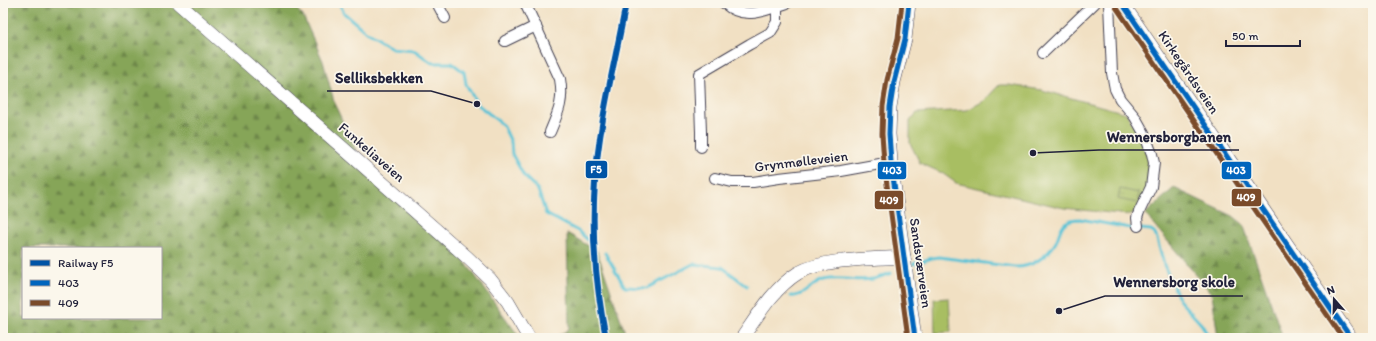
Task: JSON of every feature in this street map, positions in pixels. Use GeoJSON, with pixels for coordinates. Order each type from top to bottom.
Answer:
{"type":"FeatureCollection","features":[{"type":"Feature","properties":{"kind":"street","name":"Funkeliaveien"},"geometry":{"type":"LineString","coordinates":[[178,3],[468,258],[490,279],[504,297],[529,338]]}},
{"type":"Feature","properties":{"kind":"street"},"geometry":{"type":"LineString","coordinates":[[437,3],[445,18]]}},
{"type":"Feature","properties":{"kind":"street"},"geometry":{"type":"LineString","coordinates":[[525,3],[560,79],[561,105],[550,132]]}},
{"type":"Feature","properties":{"kind":"street"},"geometry":{"type":"LineString","coordinates":[[724,3],[731,9],[748,14],[787,3]]}},
{"type":"Feature","properties":{"kind":"street","name":"Sandsværveien"},"geometry":{"type":"LineString","coordinates":[[909,3],[905,39],[894,82],[890,107],[889,134],[891,162],[914,338]]}},
{"type":"Feature","properties":{"kind":"street"},"geometry":{"type":"LineString","coordinates":[[1043,53],[1095,3]]}},
{"type":"Feature","properties":{"kind":"street"},"geometry":{"type":"LineString","coordinates":[[1109,3],[1112,73],[1115,89],[1120,99],[1135,117],[1144,133],[1151,149],[1154,163],[1151,187],[1137,218],[1138,226]]}},
{"type":"Feature","properties":{"kind":"street","name":"Kirkegårdsveien"},"geometry":{"type":"LineString","coordinates":[[1122,3],[1351,338]]}},
{"type":"Feature","properties":{"kind":"street"},"geometry":{"type":"LineString","coordinates":[[700,147],[701,132],[699,74],[770,33],[777,22],[776,5]]}},
{"type":"Feature","properties":{"kind":"street"},"geometry":{"type":"LineString","coordinates":[[506,41],[536,26]]}},
{"type":"Feature","properties":{"kind":"street","name":"Grynmølleveien"},"geometry":{"type":"LineString","coordinates":[[715,178],[732,182],[753,182],[841,171],[891,162]]}},
{"type":"Feature","properties":{"kind":"street"},"geometry":{"type":"LineString","coordinates":[[742,338],[761,310],[779,289],[789,280],[806,270],[825,264],[839,262],[904,256]]}},
{"type":"Feature","properties":{"kind":"green space"},"geometry":{"type":"Polygon","coordinates":[[[3,3],[291,3],[303,16],[323,61],[335,105],[365,170],[458,252],[520,338],[3,338],[3,3]]]}},
{"type":"Feature","properties":{"kind":"green space"},"geometry":{"type":"Polygon","coordinates":[[[999,85],[1042,90],[1126,113],[1157,164],[1146,209],[1129,215],[1064,208],[956,183],[942,173],[920,163],[910,143],[910,121],[917,113],[967,110],[984,101],[999,85]]]}},
{"type":"Feature","properties":{"kind":"green space"},"geometry":{"type":"Polygon","coordinates":[[[1174,188],[1233,216],[1243,224],[1283,338],[1218,338],[1212,294],[1145,214],[1174,188]]]}},
{"type":"Feature","properties":{"kind":"green space"},"geometry":{"type":"Polygon","coordinates":[[[1120,189],[1139,193],[1137,203],[1118,199],[1120,189]]]}},
{"type":"Feature","properties":{"kind":"green space"},"geometry":{"type":"Polygon","coordinates":[[[567,233],[597,251],[627,338],[554,338],[569,329],[567,233]]]}},
{"type":"Feature","properties":{"kind":"green space"},"geometry":{"type":"Polygon","coordinates":[[[949,298],[951,332],[935,333],[934,299],[949,298]]]}},
{"type":"Feature","properties":{"kind":"waterway"},"geometry":{"type":"LineString","coordinates":[[339,3],[344,13],[366,32],[392,48],[414,50],[432,63],[452,63],[464,72],[466,84],[477,104],[503,125],[511,142],[512,154],[524,176],[538,190],[546,214],[578,231],[589,241]]}},
{"type":"Feature","properties":{"kind":"waterway"},"geometry":{"type":"LineString","coordinates":[[913,264],[939,257],[1021,267],[1033,263],[1044,256],[1053,247],[1063,225],[1074,219],[1151,230],[1154,232],[1157,239],[1164,265],[1180,301],[1202,325],[1209,338]]}},
{"type":"Feature","properties":{"kind":"waterway"},"geometry":{"type":"LineString","coordinates":[[605,253],[625,287],[647,288],[693,264],[722,267],[747,286]]}},
{"type":"Feature","properties":{"kind":"waterway"},"geometry":{"type":"LineString","coordinates":[[791,296],[800,295],[815,284],[824,280],[867,280],[891,273]]}},
{"type":"Feature","properties":{"kind":"rail line","name":"F5"},"geometry":{"type":"LineString","coordinates":[[606,338],[595,261],[595,183],[600,138],[626,3]]}},
{"type":"Feature","properties":{"kind":"transit line","name":"409"},"geometry":{"type":"LineString","coordinates":[[902,3],[898,38],[887,80],[883,106],[882,134],[884,163],[908,338]]}},
{"type":"Feature","properties":{"kind":"transit line","name":"403"},"geometry":{"type":"LineString","coordinates":[[909,3],[905,39],[894,82],[890,107],[889,134],[891,162],[915,338]]}},
{"type":"Feature","properties":{"kind":"transit line","name":"403"},"geometry":{"type":"LineString","coordinates":[[1122,3],[1351,338]]}},
{"type":"Feature","properties":{"kind":"transit line","name":"409"},"geometry":{"type":"LineString","coordinates":[[1116,7],[1343,338]]}},
{"type":"Feature","properties":{"kind":"place","name":"Selliksbekken"},"geometry":{"type":"Point","coordinates":[477,104]}},
{"type":"Feature","properties":{"kind":"place","name":"Wennersborgbanen"},"geometry":{"type":"Point","coordinates":[1033,153]}},
{"type":"Feature","properties":{"kind":"place","name":"Wennersborg skole"},"geometry":{"type":"Point","coordinates":[1059,311]}}]}
